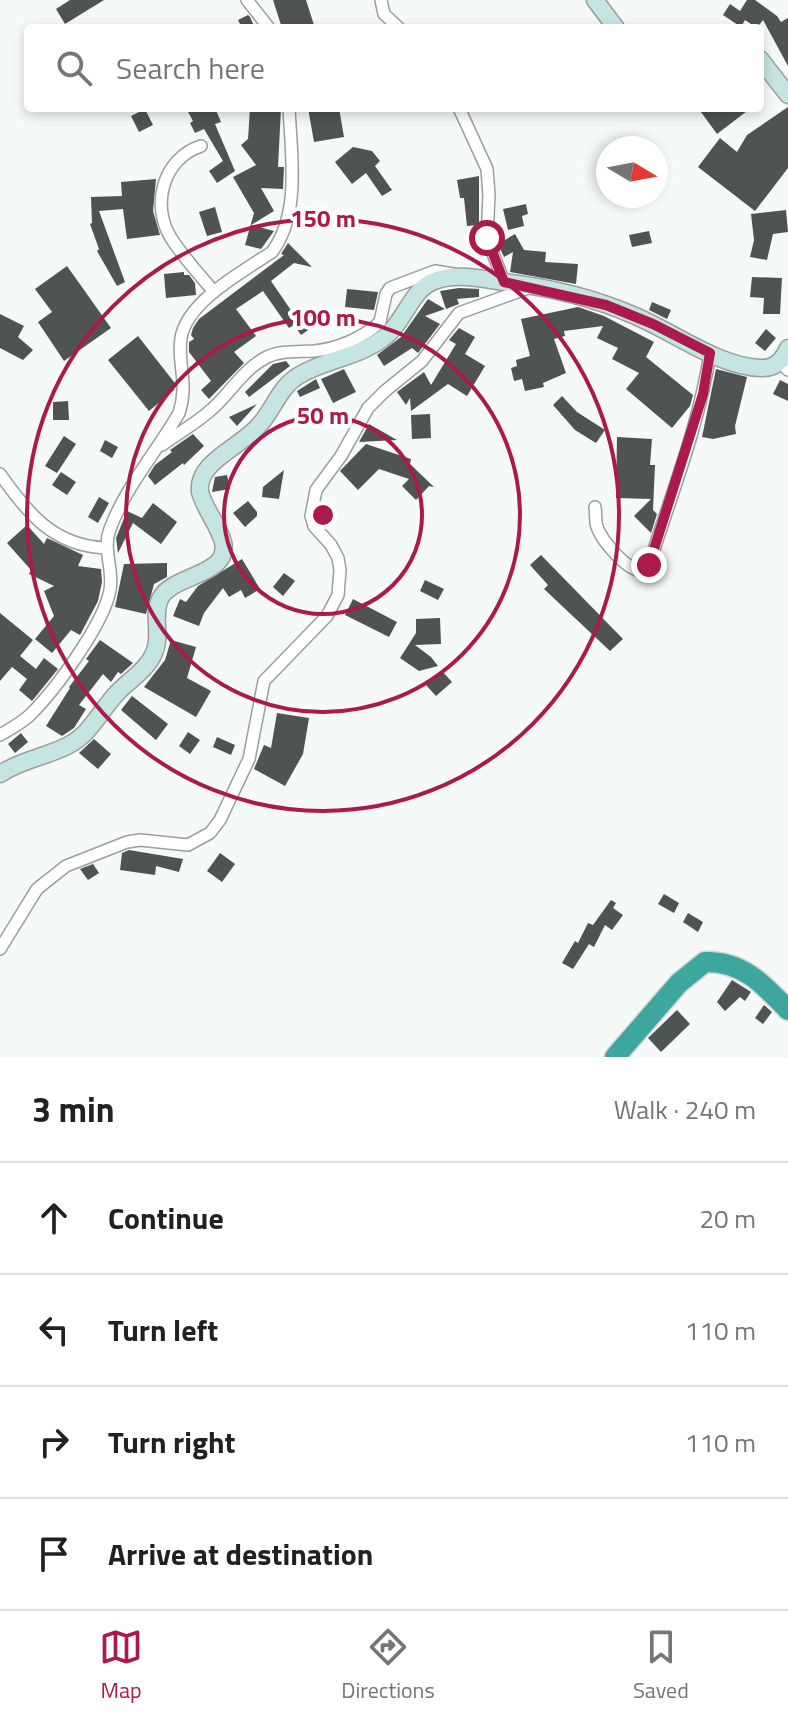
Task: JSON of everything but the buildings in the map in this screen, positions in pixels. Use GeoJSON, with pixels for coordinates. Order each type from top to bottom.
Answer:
{"type":"FeatureCollection","features":[{"type":"Feature","properties":{"kind":"highway"},"geometry":{"type":"LineString","coordinates":[[615,1057],[679,983],[705,962],[727,964],[752,975],[788,1010]]}},
{"type":"Feature","properties":{"kind":"street"},"geometry":{"type":"LineString","coordinates":[[247,0],[266,24]]}},
{"type":"Feature","properties":{"kind":"street"},"geometry":{"type":"LineString","coordinates":[[381,0],[384,14],[395,24]]}},
{"type":"Feature","properties":{"kind":"street"},"geometry":{"type":"LineString","coordinates":[[595,0],[613,24]]}},
{"type":"Feature","properties":{"kind":"street"},"geometry":{"type":"LineString","coordinates":[[764,64],[788,95]]}},
{"type":"Feature","properties":{"kind":"street"},"geometry":{"type":"LineString","coordinates":[[0,735],[29,717],[45,699],[96,623],[110,594],[106,548],[108,532],[179,413],[184,397],[181,338],[185,326],[214,292],[272,252],[281,235],[290,204],[289,112]]}},
{"type":"Feature","properties":{"kind":"street"},"geometry":{"type":"LineString","coordinates":[[461,112],[487,169],[487,238],[504,282]]}},
{"type":"Feature","properties":{"kind":"street"},"geometry":{"type":"LineString","coordinates":[[201,146],[177,158],[165,179],[161,197],[170,237],[214,292]]}},
{"type":"Feature","properties":{"kind":"street"},"geometry":{"type":"LineString","coordinates":[[158,447],[205,415],[264,358],[332,348],[369,331],[382,318],[390,288],[435,271],[447,271],[461,277]]}},
{"type":"Feature","properties":{"kind":"street"},"geometry":{"type":"LineString","coordinates":[[0,774],[15,765],[66,747],[87,731],[110,700],[151,660],[157,644],[157,609],[165,591],[209,569],[221,558],[223,544],[200,492],[199,484],[204,472],[252,434],[291,381],[307,371],[339,361],[378,342],[394,329],[422,289],[433,281],[461,277],[531,287],[632,314],[710,353],[761,368],[786,360]]}},
{"type":"Feature","properties":{"kind":"street"},"geometry":{"type":"LineString","coordinates":[[0,949],[16,918],[37,889],[66,866],[127,842],[140,840],[188,845],[210,833],[220,820],[249,759],[264,681],[327,616],[338,595],[338,558],[314,526],[311,516],[316,490],[341,456],[368,408],[422,361],[459,313],[531,287]]}},
{"type":"Feature","properties":{"kind":"street"},"geometry":{"type":"LineString","coordinates":[[595,507],[597,526],[602,535],[630,569],[643,571],[649,565],[665,507],[688,446],[703,394],[710,353]]}},
{"type":"Feature","properties":{"kind":"street"},"geometry":{"type":"LineString","coordinates":[[0,474],[40,523],[54,534],[87,547],[106,548]]}},
{"type":"Feature","properties":{"kind":"route"},"geometry":{"type":"LineString","coordinates":[[487,238],[504,282],[606,305],[632,314],[710,353],[703,394],[649,565]]}}]}
